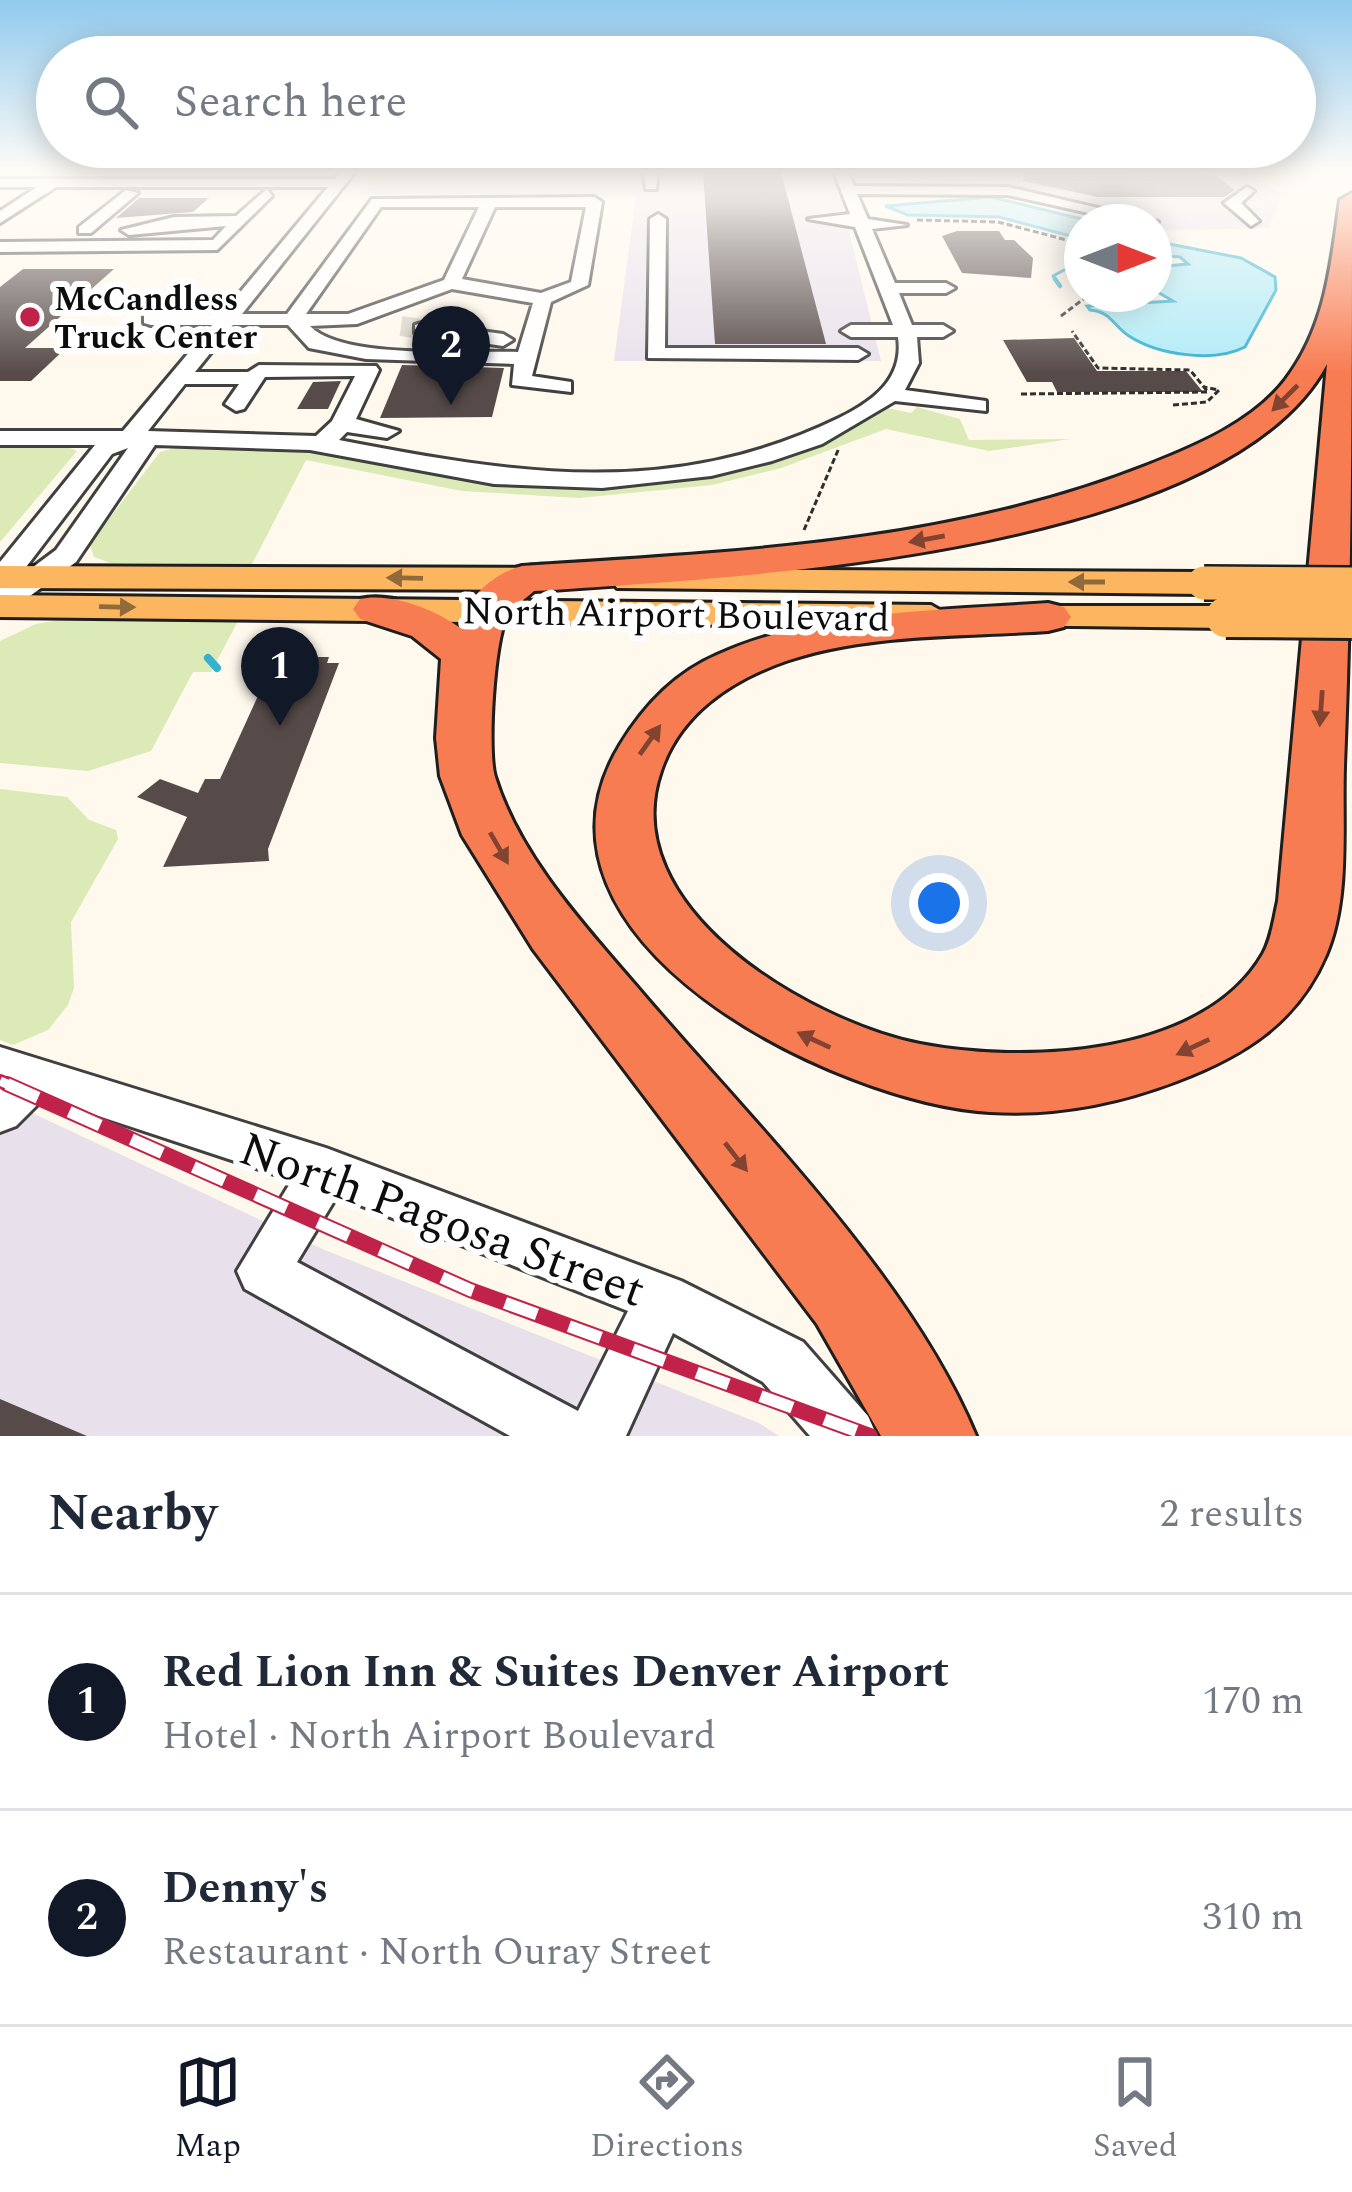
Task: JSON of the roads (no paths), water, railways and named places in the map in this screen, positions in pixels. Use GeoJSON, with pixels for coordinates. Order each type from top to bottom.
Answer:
{"type":"FeatureCollection","features":[{"type":"Feature","properties":{"kind":"highway"},"geometry":{"type":"LineString","coordinates":[[1048,617],[811,640],[734,665],[693,692],[639,754],[624,816],[631,863],[662,920],[699,960],[795,1031],[841,1052],[958,1079],[1043,1083],[1131,1071],[1218,1035],[1251,1012],[1297,952],[1308,901],[1344,379],[1342,298],[1348,239]]}},
{"type":"Feature","properties":{"kind":"highway"},"geometry":{"type":"LineString","coordinates":[[462,738],[485,610],[522,579],[834,554],[996,526],[1121,490],[1200,456],[1273,411],[1303,379],[1342,298]]}},
{"type":"Feature","properties":{"kind":"highway"},"geometry":{"type":"LineString","coordinates":[[376,609],[428,626],[463,652],[470,669],[462,738],[478,808],[515,874],[555,933],[846,1296],[931,1436]]}},
{"type":"Feature","properties":{"kind":"main road","name":"North Airport Boulevard"},"geometry":{"type":"LineString","coordinates":[[7,588],[522,579],[1352,584]]}},
{"type":"Feature","properties":{"kind":"main road","name":"North Airport Boulevard"},"geometry":{"type":"LineString","coordinates":[[7,588],[376,609],[1352,618]]}},
{"type":"Feature","properties":{"kind":"street"},"geometry":{"type":"LineString","coordinates":[[0,247],[167,246],[197,239]]}},
{"type":"Feature","properties":{"kind":"street"},"geometry":{"type":"LineString","coordinates":[[129,439],[227,319],[274,239]]}},
{"type":"Feature","properties":{"kind":"street"},"geometry":{"type":"LineString","coordinates":[[293,320],[351,239]]}},
{"type":"Feature","properties":{"kind":"street"},"geometry":{"type":"LineString","coordinates":[[451,283],[472,239]]}},
{"type":"Feature","properties":{"kind":"street"},"geometry":{"type":"LineString","coordinates":[[350,320],[451,283],[544,298],[579,285],[587,239]]}},
{"type":"Feature","properties":{"kind":"street"},"geometry":{"type":"LineString","coordinates":[[658,239],[655,354],[858,354]]}},
{"type":"Feature","properties":{"kind":"street"},"geometry":{"type":"LineString","coordinates":[[0,438],[321,444],[439,470],[544,479],[639,476],[747,459],[827,433],[890,394],[910,360],[905,331],[867,239]]}},
{"type":"Feature","properties":{"kind":"street"},"geometry":{"type":"LineString","coordinates":[[887,288],[946,288]]}},
{"type":"Feature","properties":{"kind":"street"},"geometry":{"type":"LineString","coordinates":[[544,298],[520,380],[563,387]]}},
{"type":"Feature","properties":{"kind":"street"},"geometry":{"type":"LineString","coordinates":[[151,319],[350,320],[528,351]]}},
{"type":"Feature","properties":{"kind":"street"},"geometry":{"type":"LineString","coordinates":[[293,320],[316,344],[366,353],[528,351]]}},
{"type":"Feature","properties":{"kind":"street"},"geometry":{"type":"LineString","coordinates":[[851,332],[943,331]]}},
{"type":"Feature","properties":{"kind":"street"},"geometry":{"type":"LineString","coordinates":[[179,378],[254,378],[274,368],[369,370],[342,424],[321,444]]}},
{"type":"Feature","properties":{"kind":"street"},"geometry":{"type":"LineString","coordinates":[[236,404],[254,378]]}},
{"type":"Feature","properties":{"kind":"street"},"geometry":{"type":"LineString","coordinates":[[890,394],[978,406]]}},
{"type":"Feature","properties":{"kind":"street"},"geometry":{"type":"LineString","coordinates":[[342,424],[387,431]]}},
{"type":"Feature","properties":{"kind":"street"},"geometry":{"type":"LineString","coordinates":[[7,588],[66,556],[145,447],[129,439]]}},
{"type":"Feature","properties":{"kind":"street"},"geometry":{"type":"LineString","coordinates":[[544,479],[550,450]]}},
{"type":"Feature","properties":{"kind":"street"},"geometry":{"type":"LineString","coordinates":[[0,1112],[18,1071]]}},
{"type":"Feature","properties":{"kind":"street","name":"North Pagosa Street"},"geometry":{"type":"LineString","coordinates":[[18,1071],[326,1170],[662,1299],[783,1362],[848,1436]]}},
{"type":"Feature","properties":{"kind":"street"},"geometry":{"type":"LineString","coordinates":[[326,1170],[263,1271],[567,1436]]}},
{"type":"Feature","properties":{"kind":"street"},"geometry":{"type":"LineString","coordinates":[[596,1436],[662,1299]]}},
{"type":"Feature","properties":{"kind":"water"},"geometry":{"type":"Polygon","coordinates":[[[1172,245],[1241,258],[1275,277],[1276,290],[1245,347],[1218,355],[1170,352],[1141,343],[1099,312],[1172,312],[1172,265],[1188,264],[1172,256],[1172,245]]]}},
{"type":"Feature","properties":{"kind":"waterway"},"geometry":{"type":"LineString","coordinates":[[1055,279],[1064,270]]}},
{"type":"Feature","properties":{"kind":"waterway"},"geometry":{"type":"LineString","coordinates":[[1055,279],[1060,286]]}},
{"type":"Feature","properties":{"kind":"waterway"},"geometry":{"type":"LineString","coordinates":[[208,658],[217,668]]}},
{"type":"Feature","properties":{"kind":"tunnel"},"geometry":{"type":"LineString","coordinates":[[401,326],[422,329]]}},
{"type":"Feature","properties":{"kind":"railway"},"geometry":{"type":"LineString","coordinates":[[0,1081],[7,1084]]}},
{"type":"Feature","properties":{"kind":"railway"},"geometry":{"type":"LineString","coordinates":[[7,1084],[14,1087]]}},
{"type":"Feature","properties":{"kind":"railway"},"geometry":{"type":"LineString","coordinates":[[7,1084],[470,1290],[870,1436]]}},
{"type":"Feature","properties":{"kind":"place","name":"McCandless Truck Center"},"geometry":{"type":"Point","coordinates":[30,317]}},
{"type":"Feature","properties":{"kind":"place","name":"Denny's"},"geometry":{"type":"Point","coordinates":[451,405]}},
{"type":"Feature","properties":{"kind":"place","name":"Red Lion Inn & Suites Denver Airport"},"geometry":{"type":"Point","coordinates":[280,726]}}]}
